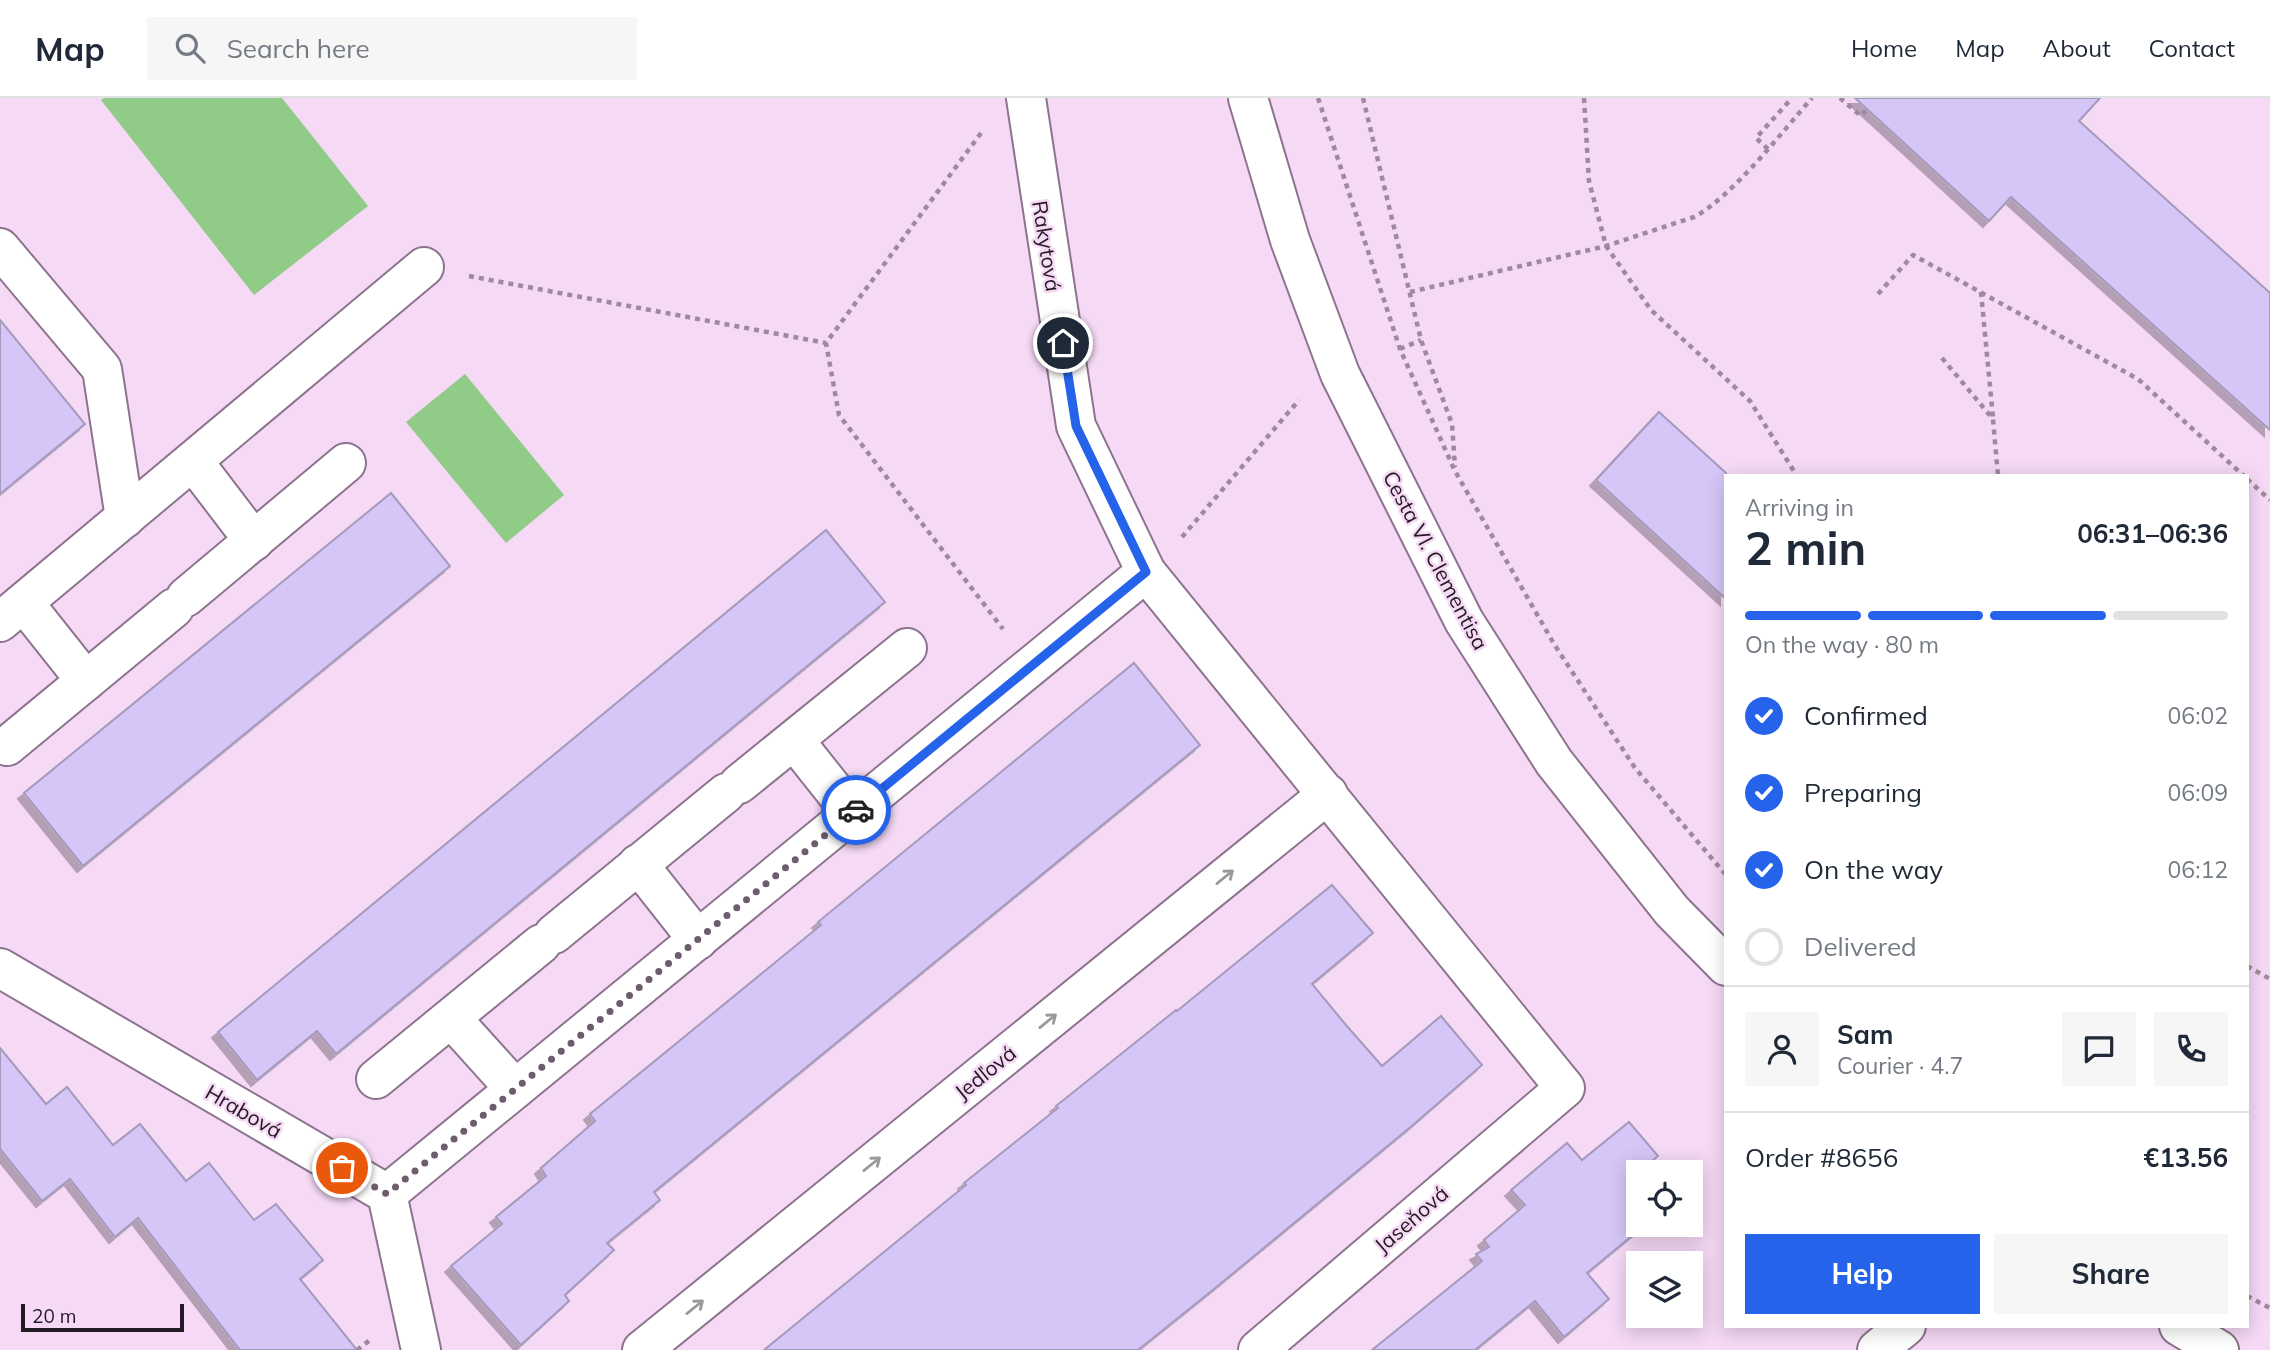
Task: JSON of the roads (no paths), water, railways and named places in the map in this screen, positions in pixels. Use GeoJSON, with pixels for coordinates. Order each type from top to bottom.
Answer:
{"type":"FeatureCollection","features":[{"type":"Feature","properties":{"kind":"street","name":"Rakytová"},"geometry":{"type":"LineString","coordinates":[[1026,98],[1076,426],[1146,572],[1565,1088]]}},
{"type":"Feature","properties":{"kind":"street","name":"Cesta Vl. Clementisa"},"geometry":{"type":"LineString","coordinates":[[1248,98],[1290,240],[1340,374],[1464,621],[1554,762],[1672,911],[1724,964]]}},
{"type":"Feature","properties":{"kind":"street"},"geometry":{"type":"LineString","coordinates":[[0,248],[102,369],[125,518]]}},
{"type":"Feature","properties":{"kind":"street"},"geometry":{"type":"LineString","coordinates":[[86,681],[12,612],[424,267]]}},
{"type":"Feature","properties":{"kind":"street"},"geometry":{"type":"LineString","coordinates":[[193,461],[254,541]]}},
{"type":"Feature","properties":{"kind":"street"},"geometry":{"type":"LineString","coordinates":[[8,746],[346,463]]}},
{"type":"Feature","properties":{"kind":"street"},"geometry":{"type":"LineString","coordinates":[[421,1350],[387,1194],[1146,572]]}},
{"type":"Feature","properties":{"kind":"street"},"geometry":{"type":"LineString","coordinates":[[376,1079],[906,648]]}},
{"type":"Feature","properties":{"kind":"street"},"geometry":{"type":"LineString","coordinates":[[794,740],[852,813]]}},
{"type":"Feature","properties":{"kind":"street","name":"Jedľová"},"geometry":{"type":"LineString","coordinates":[[642,1350],[1328,794]]}},
{"type":"Feature","properties":{"kind":"street"},"geometry":{"type":"LineString","coordinates":[[638,864],[698,940]]}},
{"type":"Feature","properties":{"kind":"street","name":"Hrabová"},"geometry":{"type":"LineString","coordinates":[[0,968],[387,1194]]}},
{"type":"Feature","properties":{"kind":"street"},"geometry":{"type":"LineString","coordinates":[[451,1018],[514,1089]]}},
{"type":"Feature","properties":{"kind":"street","name":"Jaseňová"},"geometry":{"type":"LineString","coordinates":[[1258,1350],[1565,1088]]}},
{"type":"Feature","properties":{"kind":"street"},"geometry":{"type":"LineString","coordinates":[[1877,1350],[1904,1328]]}},
{"type":"Feature","properties":{"kind":"street"},"geometry":{"type":"LineString","coordinates":[[2182,1328],[2219,1350]]}}]}
